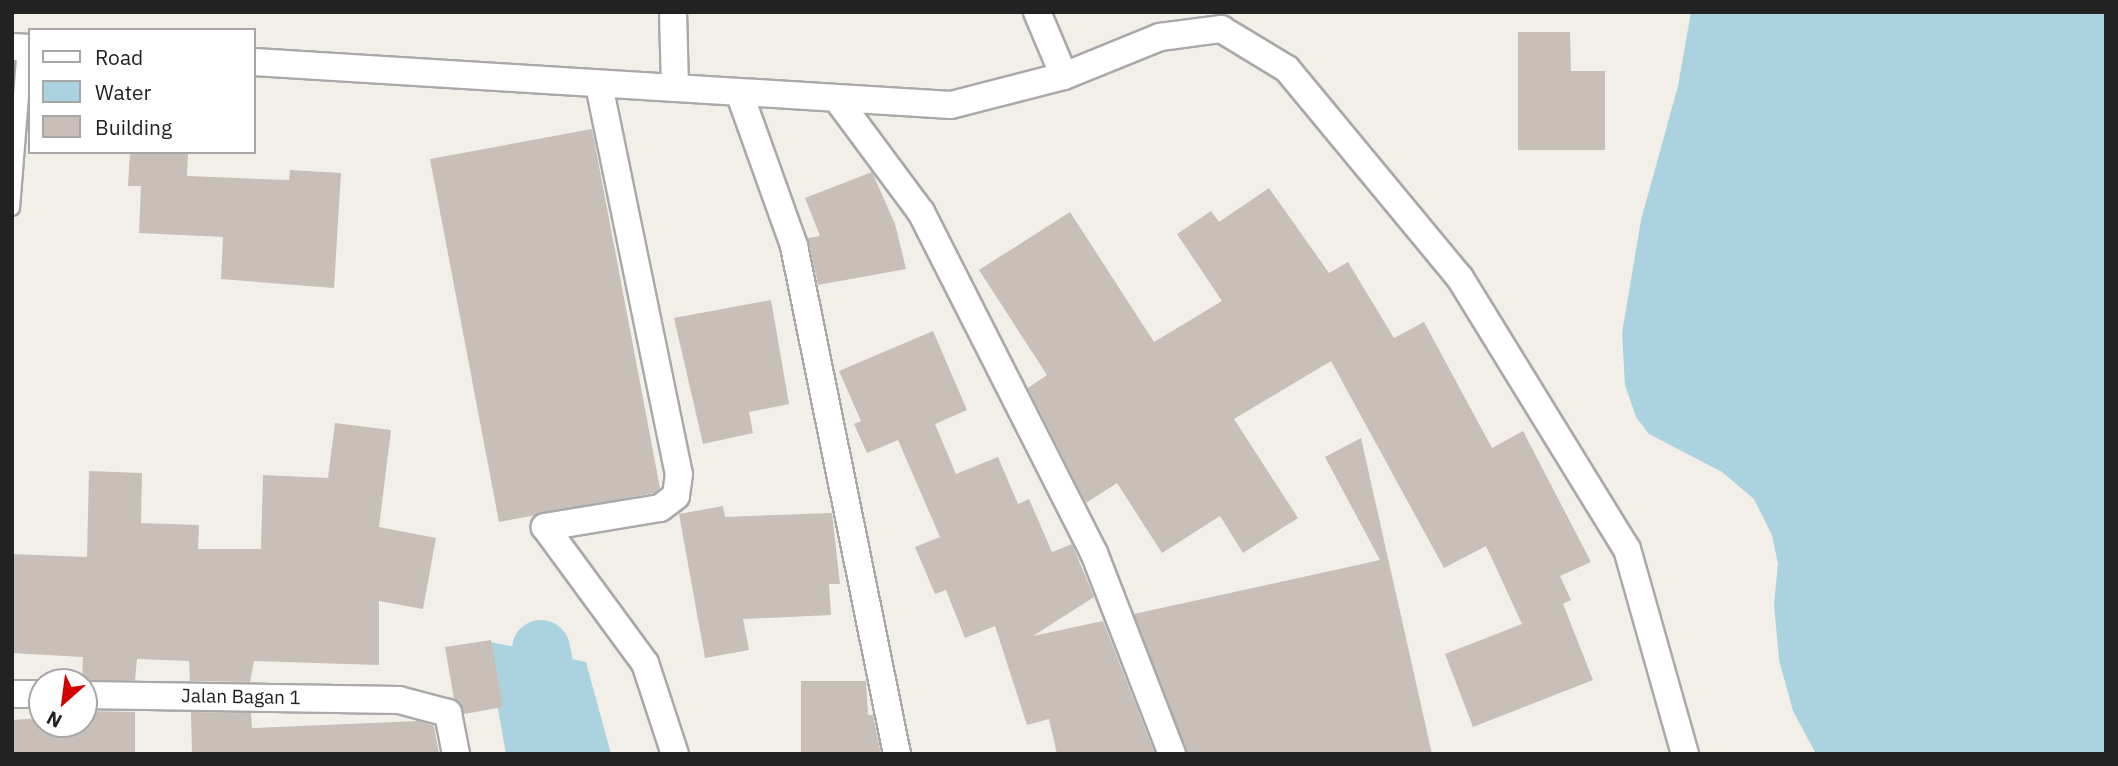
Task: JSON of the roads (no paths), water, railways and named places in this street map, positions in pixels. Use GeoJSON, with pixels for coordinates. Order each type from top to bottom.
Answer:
{"type":"FeatureCollection","features":[{"type":"Feature","properties":{"kind":"street"},"geometry":{"type":"LineString","coordinates":[[673,12],[674,88]]}},
{"type":"Feature","properties":{"kind":"street"},"geometry":{"type":"LineString","coordinates":[[1037,12],[1064,76]]}},
{"type":"Feature","properties":{"kind":"street"},"geometry":{"type":"LineString","coordinates":[[256,62],[951,105],[1064,76],[1160,37],[1221,29],[1287,69],[1460,278],[1627,549],[1685,754]]}},
{"type":"Feature","properties":{"kind":"street"},"geometry":{"type":"LineString","coordinates":[[599,85],[679,474],[676,496],[660,508],[545,527],[645,663],[674,754]]}},
{"type":"Feature","properties":{"kind":"street"},"geometry":{"type":"LineString","coordinates":[[739,92],[794,246],[897,754]]}},
{"type":"Feature","properties":{"kind":"street"},"geometry":{"type":"LineString","coordinates":[[837,99],[927,224],[1094,553],[1172,754]]}},
{"type":"Feature","properties":{"kind":"street","name":"Jalan Bagan 1"},"geometry":{"type":"LineString","coordinates":[[98,695],[399,700],[448,713],[456,754]]}},
{"type":"Feature","properties":{"kind":"lane"},"geometry":{"type":"LineString","coordinates":[[12,208],[22,47]]}},
{"type":"Feature","properties":{"kind":"water"},"geometry":{"type":"Polygon","coordinates":[[[1691,12],[2106,12],[2106,754],[1816,754],[1793,711],[1779,660],[1774,604],[1778,564],[1772,535],[1754,499],[1722,472],[1649,434],[1636,417],[1625,385],[1622,333],[1641,220],[1678,86],[1691,12]]]}},
{"type":"Feature","properties":{"kind":"water"},"geometry":{"type":"Polygon","coordinates":[[[486,641],[586,662],[611,754],[506,754],[486,641]]]}},
{"type":"Feature","properties":{"kind":"waterway"},"geometry":{"type":"LineString","coordinates":[[541,649],[563,754]]}}]}
